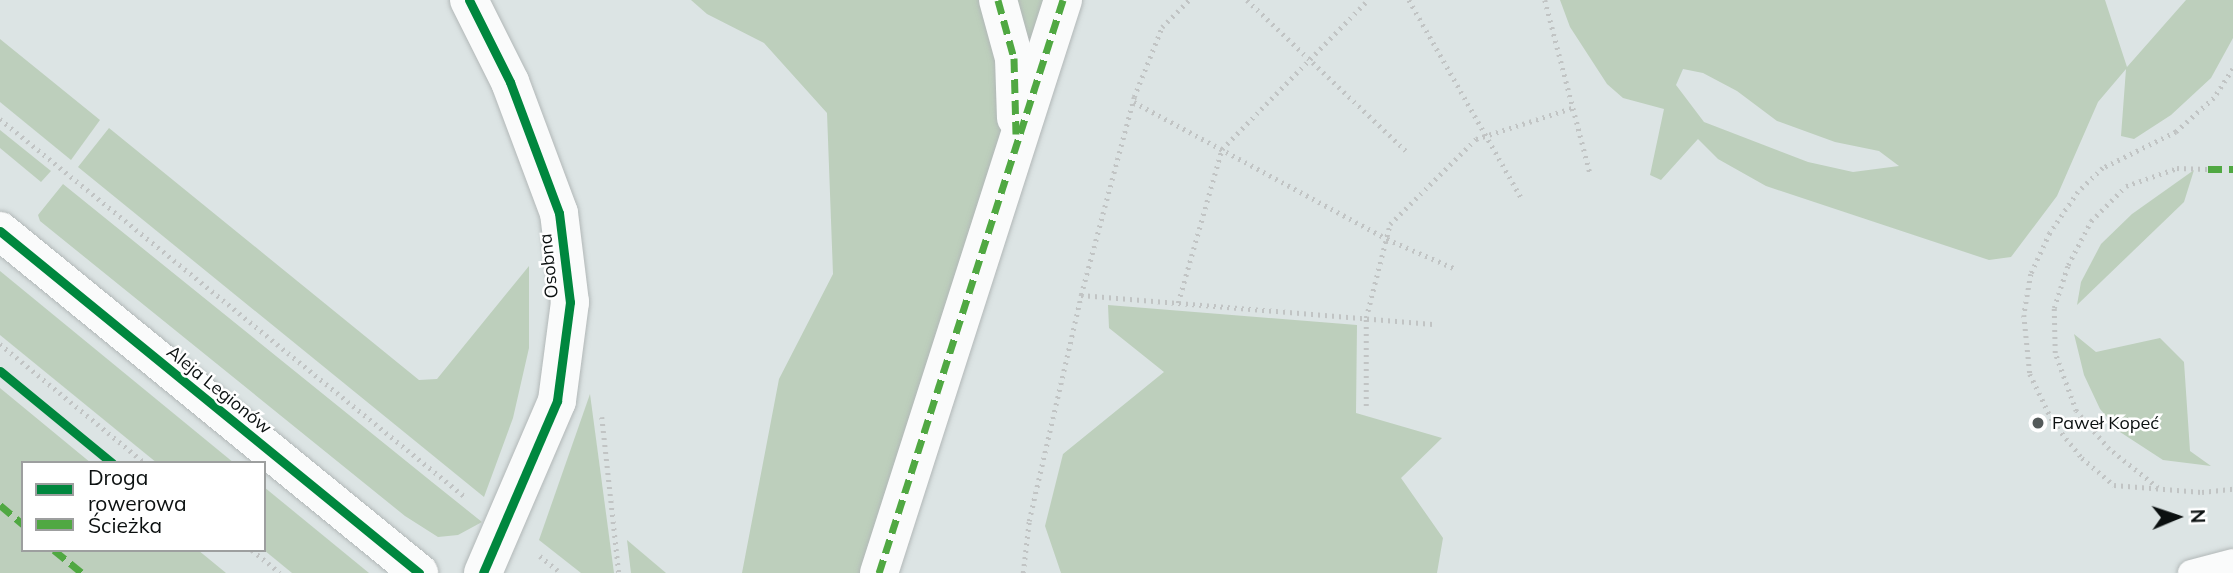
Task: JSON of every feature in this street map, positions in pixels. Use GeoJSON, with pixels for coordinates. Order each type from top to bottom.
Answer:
{"type":"FeatureCollection","features":[{"type":"Feature","properties":{"kind":"street","name":"Osobna"},"geometry":{"type":"LineString","coordinates":[[468,0],[510,82],[559,213],[570,302],[557,401],[483,573]]}},
{"type":"Feature","properties":{"kind":"street"},"geometry":{"type":"LineString","coordinates":[[998,0],[1014,58],[1017,144]]}},
{"type":"Feature","properties":{"kind":"street"},"geometry":{"type":"LineString","coordinates":[[878,573],[1063,0]]}},
{"type":"Feature","properties":{"kind":"street","name":"Aleja Legionów"},"geometry":{"type":"LineString","coordinates":[[0,231],[419,573]]}},
{"type":"Feature","properties":{"kind":"lane"},"geometry":{"type":"LineString","coordinates":[[2191,573],[2233,562]]}},
{"type":"Feature","properties":{"kind":"path"},"geometry":{"type":"LineString","coordinates":[[1023,573],[1029,521],[1082,295],[1133,102],[1162,27],[1189,0]]}},
{"type":"Feature","properties":{"kind":"path"},"geometry":{"type":"LineString","coordinates":[[1247,0],[1407,152]]}},
{"type":"Feature","properties":{"kind":"path"},"geometry":{"type":"LineString","coordinates":[[1178,303],[1222,149],[1368,0]]}},
{"type":"Feature","properties":{"kind":"path"},"geometry":{"type":"LineString","coordinates":[[1409,0],[1521,197]]}},
{"type":"Feature","properties":{"kind":"path"},"geometry":{"type":"LineString","coordinates":[[1545,0],[1590,173]]}},
{"type":"Feature","properties":{"kind":"path"},"geometry":{"type":"LineString","coordinates":[[2233,69],[2214,98],[2176,132],[2103,169],[2078,192],[2050,233],[2031,274],[2024,315],[2030,374],[2053,422],[2082,458],[2114,485],[2202,492],[2233,488]]}},
{"type":"Feature","properties":{"kind":"path"},"geometry":{"type":"LineString","coordinates":[[1133,102],[1387,239],[1456,269]]}},
{"type":"Feature","properties":{"kind":"path"},"geometry":{"type":"LineString","coordinates":[[1366,406],[1366,318],[1390,224],[1462,150],[1488,136],[1572,108]]}},
{"type":"Feature","properties":{"kind":"path"},"geometry":{"type":"LineString","coordinates":[[0,119],[468,500]]}},
{"type":"Feature","properties":{"kind":"path"},"geometry":{"type":"LineString","coordinates":[[2158,488],[2109,449],[2076,411],[2055,353],[2054,308],[2068,265],[2091,221],[2126,186],[2177,167],[2208,169]]}},
{"type":"Feature","properties":{"kind":"path"},"geometry":{"type":"LineString","coordinates":[[1082,295],[1436,324]]}},
{"type":"Feature","properties":{"kind":"path"},"geometry":{"type":"LineString","coordinates":[[0,344],[143,461]]}},
{"type":"Feature","properties":{"kind":"path"},"geometry":{"type":"LineString","coordinates":[[601,402],[620,573]]}},
{"type":"Feature","properties":{"kind":"path"},"geometry":{"type":"LineString","coordinates":[[254,552],[280,573]]}},
{"type":"Feature","properties":{"kind":"path"},"geometry":{"type":"LineString","coordinates":[[535,552],[561,573]]}},
{"type":"Feature","properties":{"kind":"green space"},"geometry":{"type":"Polygon","coordinates":[[[691,0],[987,0],[1003,116],[997,169],[869,573],[742,573],[779,379],[833,274],[827,113],[764,43],[707,14],[691,0]]]}},
{"type":"Feature","properties":{"kind":"green space"},"geometry":{"type":"Polygon","coordinates":[[[1013,0],[1046,0],[1027,56],[1013,0]]]}},
{"type":"Feature","properties":{"kind":"green space"},"geometry":{"type":"Polygon","coordinates":[[[1560,0],[2105,0],[2127,67],[2186,0],[2233,0],[2233,38],[2211,78],[2171,115],[2134,139],[2121,136],[2126,69],[2098,102],[2057,196],[2011,257],[1989,260],[1766,186],[1718,159],[1698,139],[1661,180],[1650,175],[1664,109],[1623,98],[1607,84],[1570,27],[1560,0]],[[1683,69],[1676,85],[1704,122],[1808,162],[1853,172],[1899,166],[1879,151],[1835,142],[1777,121],[1737,91],[1703,73],[1683,69]]]}},
{"type":"Feature","properties":{"kind":"green space"},"geometry":{"type":"Polygon","coordinates":[[[0,39],[100,120],[71,160],[0,102],[0,39]]]}},
{"type":"Feature","properties":{"kind":"green space"},"geometry":{"type":"Polygon","coordinates":[[[109,128],[419,380],[437,379],[529,266],[529,348],[513,418],[484,497],[78,167],[109,128]]]}},
{"type":"Feature","properties":{"kind":"green space"},"geometry":{"type":"Polygon","coordinates":[[[0,130],[51,171],[41,182],[0,148],[0,130]]]}},
{"type":"Feature","properties":{"kind":"green space"},"geometry":{"type":"Polygon","coordinates":[[[2194,170],[2184,202],[2077,305],[2081,282],[2101,244],[2132,214],[2194,170]]]}},
{"type":"Feature","properties":{"kind":"green space"},"geometry":{"type":"Polygon","coordinates":[[[63,184],[482,522],[458,535],[438,537],[405,516],[40,221],[38,215],[63,184]]]}},
{"type":"Feature","properties":{"kind":"green space"},"geometry":{"type":"Polygon","coordinates":[[[0,271],[232,461],[155,461],[0,335],[0,271]]]}},
{"type":"Feature","properties":{"kind":"green space"},"geometry":{"type":"Polygon","coordinates":[[[1108,305],[1357,325],[1356,413],[1442,438],[1401,478],[1443,538],[1437,573],[1061,573],[1045,526],[1063,454],[1164,372],[1109,328],[1108,305]]]}},
{"type":"Feature","properties":{"kind":"green space"},"geometry":{"type":"Polygon","coordinates":[[[2074,334],[2096,352],[2160,338],[2184,362],[2190,451],[2211,466],[2163,460],[2120,432],[2100,409],[2084,375],[2074,334]]]}},
{"type":"Feature","properties":{"kind":"green space"},"geometry":{"type":"Polygon","coordinates":[[[0,388],[89,461],[21,461],[21,552],[200,552],[226,573],[0,573],[0,388]]]}},
{"type":"Feature","properties":{"kind":"green space"},"geometry":{"type":"Polygon","coordinates":[[[590,394],[614,573],[581,573],[539,540],[590,394]]]}},
{"type":"Feature","properties":{"kind":"green space"},"geometry":{"type":"Polygon","coordinates":[[[266,489],[369,573],[292,573],[266,552],[266,489]]]}},
{"type":"Feature","properties":{"kind":"green space"},"geometry":{"type":"Polygon","coordinates":[[[627,540],[666,573],[631,573],[627,540]]]}},
{"type":"Feature","properties":{"kind":"marked path"},"geometry":{"type":"LineString","coordinates":[[998,0],[1014,58],[1016,134]]}},
{"type":"Feature","properties":{"kind":"marked path"},"geometry":{"type":"LineString","coordinates":[[879,573],[1063,0]]}},
{"type":"Feature","properties":{"kind":"marked path"},"geometry":{"type":"LineString","coordinates":[[2208,169],[2233,169]]}},
{"type":"Feature","properties":{"kind":"marked path"},"geometry":{"type":"LineString","coordinates":[[0,505],[21,522]]}},
{"type":"Feature","properties":{"kind":"marked path"},"geometry":{"type":"LineString","coordinates":[[56,552],[82,573]]}},
{"type":"Feature","properties":{"kind":"cycle path"},"geometry":{"type":"LineString","coordinates":[[469,0],[510,82],[559,213],[570,302],[557,401],[483,573]]}},
{"type":"Feature","properties":{"kind":"cycle path"},"geometry":{"type":"LineString","coordinates":[[0,231],[419,573]]}},
{"type":"Feature","properties":{"kind":"cycle path"},"geometry":{"type":"LineString","coordinates":[[0,371],[110,461]]}},
{"type":"Feature","properties":{"kind":"place","name":"Paweł Kopeć"},"geometry":{"type":"Point","coordinates":[2038,423]}}]}
